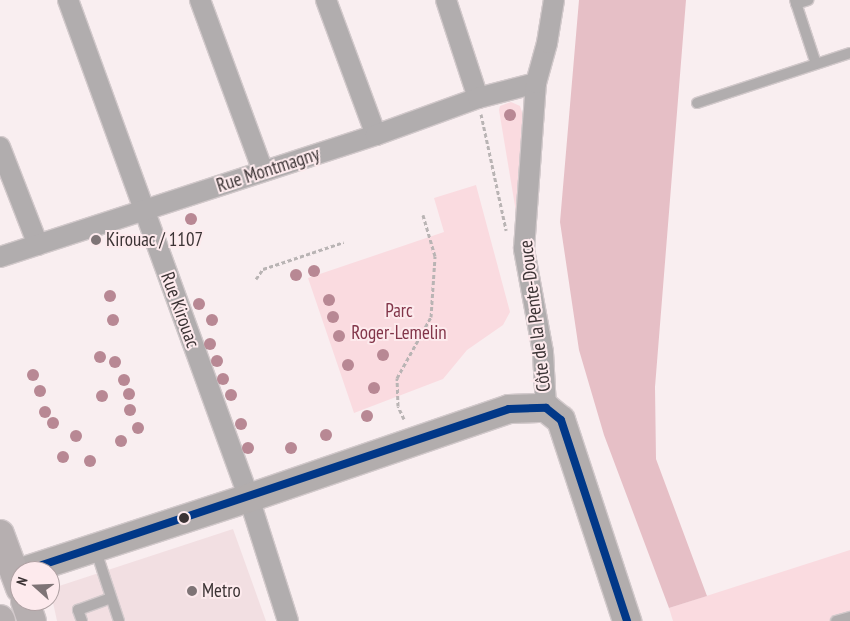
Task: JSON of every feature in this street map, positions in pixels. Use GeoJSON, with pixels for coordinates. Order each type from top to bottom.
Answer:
{"type":"FeatureCollection","features":[{"type":"Feature","properties":{"kind":"main road"},"geometry":{"type":"LineString","coordinates":[[60,561],[509,409],[546,408]]}},
{"type":"Feature","properties":{"kind":"main road","name":"Côte de la Pente-Douce"},"geometry":{"type":"LineString","coordinates":[[546,408],[561,420],[627,621]]}},
{"type":"Feature","properties":{"kind":"main road"},"geometry":{"type":"LineString","coordinates":[[0,534],[10,561]]}},
{"type":"Feature","properties":{"kind":"street","name":"Rue Kirouac"},"geometry":{"type":"LineString","coordinates":[[68,0],[249,498],[288,621]]}},
{"type":"Feature","properties":{"kind":"street"},"geometry":{"type":"LineString","coordinates":[[200,0],[263,171]]}},
{"type":"Feature","properties":{"kind":"street"},"geometry":{"type":"LineString","coordinates":[[326,0],[376,135]]}},
{"type":"Feature","properties":{"kind":"street"},"geometry":{"type":"LineString","coordinates":[[446,0],[478,98]]}},
{"type":"Feature","properties":{"kind":"street","name":"Côte de la Pente-Douce"},"geometry":{"type":"LineString","coordinates":[[546,408],[543,352],[524,249],[536,83],[547,43],[554,0]]}},
{"type":"Feature","properties":{"kind":"street","name":"Rue Montmagny"},"geometry":{"type":"LineString","coordinates":[[0,257],[376,135],[478,98],[536,83]]}},
{"type":"Feature","properties":{"kind":"street"},"geometry":{"type":"LineString","coordinates":[[0,147],[38,245]]}},
{"type":"Feature","properties":{"kind":"lane"},"geometry":{"type":"LineString","coordinates":[[808,0],[795,2],[816,64]]}},
{"type":"Feature","properties":{"kind":"lane"},"geometry":{"type":"LineString","coordinates":[[697,103],[850,53]]}},
{"type":"Feature","properties":{"kind":"lane"},"geometry":{"type":"LineString","coordinates":[[95,548],[119,621]]}},
{"type":"Feature","properties":{"kind":"lane"},"geometry":{"type":"LineString","coordinates":[[82,621],[78,610],[111,598]]}},
{"type":"Feature","properties":{"kind":"lane"},"geometry":{"type":"LineString","coordinates":[[836,621],[850,617]]}},
{"type":"Feature","properties":{"kind":"path"},"geometry":{"type":"LineString","coordinates":[[404,419],[398,406],[396,378],[431,317],[435,256],[423,215]]}},
{"type":"Feature","properties":{"kind":"path"},"geometry":{"type":"LineString","coordinates":[[256,279],[263,269],[344,242]]}},
{"type":"Feature","properties":{"kind":"shaded area"},"geometry":{"type":"Polygon","coordinates":[[[579,0],[686,0],[655,387],[656,459],[707,596],[669,608],[604,435],[579,350],[560,222],[579,0]]]}},
{"type":"Feature","properties":{"kind":"shaded area"},"geometry":{"type":"Polygon","coordinates":[[[233,529],[266,621],[57,621],[55,611],[60,611],[60,586],[233,529]]]}},
{"type":"Feature","properties":{"kind":"green space"},"geometry":{"type":"Polygon","coordinates":[[[511,102],[520,106],[523,115],[520,217],[517,218],[499,110],[500,106],[511,102]]]}},
{"type":"Feature","properties":{"kind":"green space","name":"Parc Roger-Lemelin"},"geometry":{"type":"Polygon","coordinates":[[[476,185],[510,312],[503,325],[467,350],[443,379],[354,413],[308,278],[444,232],[434,198],[476,185]]]}},
{"type":"Feature","properties":{"kind":"green space"},"geometry":{"type":"Polygon","coordinates":[[[850,550],[850,621],[673,621],[669,608],[850,550]]]}},
{"type":"Feature","properties":{"kind":"transit line"},"geometry":{"type":"LineString","coordinates":[[546,408],[561,420],[627,621]]}},
{"type":"Feature","properties":{"kind":"transit line"},"geometry":{"type":"LineString","coordinates":[[54,561],[509,409],[546,408]]}},
{"type":"Feature","properties":{"kind":"place","name":"Kirouac / 1107"},"geometry":{"type":"Point","coordinates":[96,240]}},
{"type":"Feature","properties":{"kind":"place","name":"Metro"},"geometry":{"type":"Point","coordinates":[192,591]}}]}
